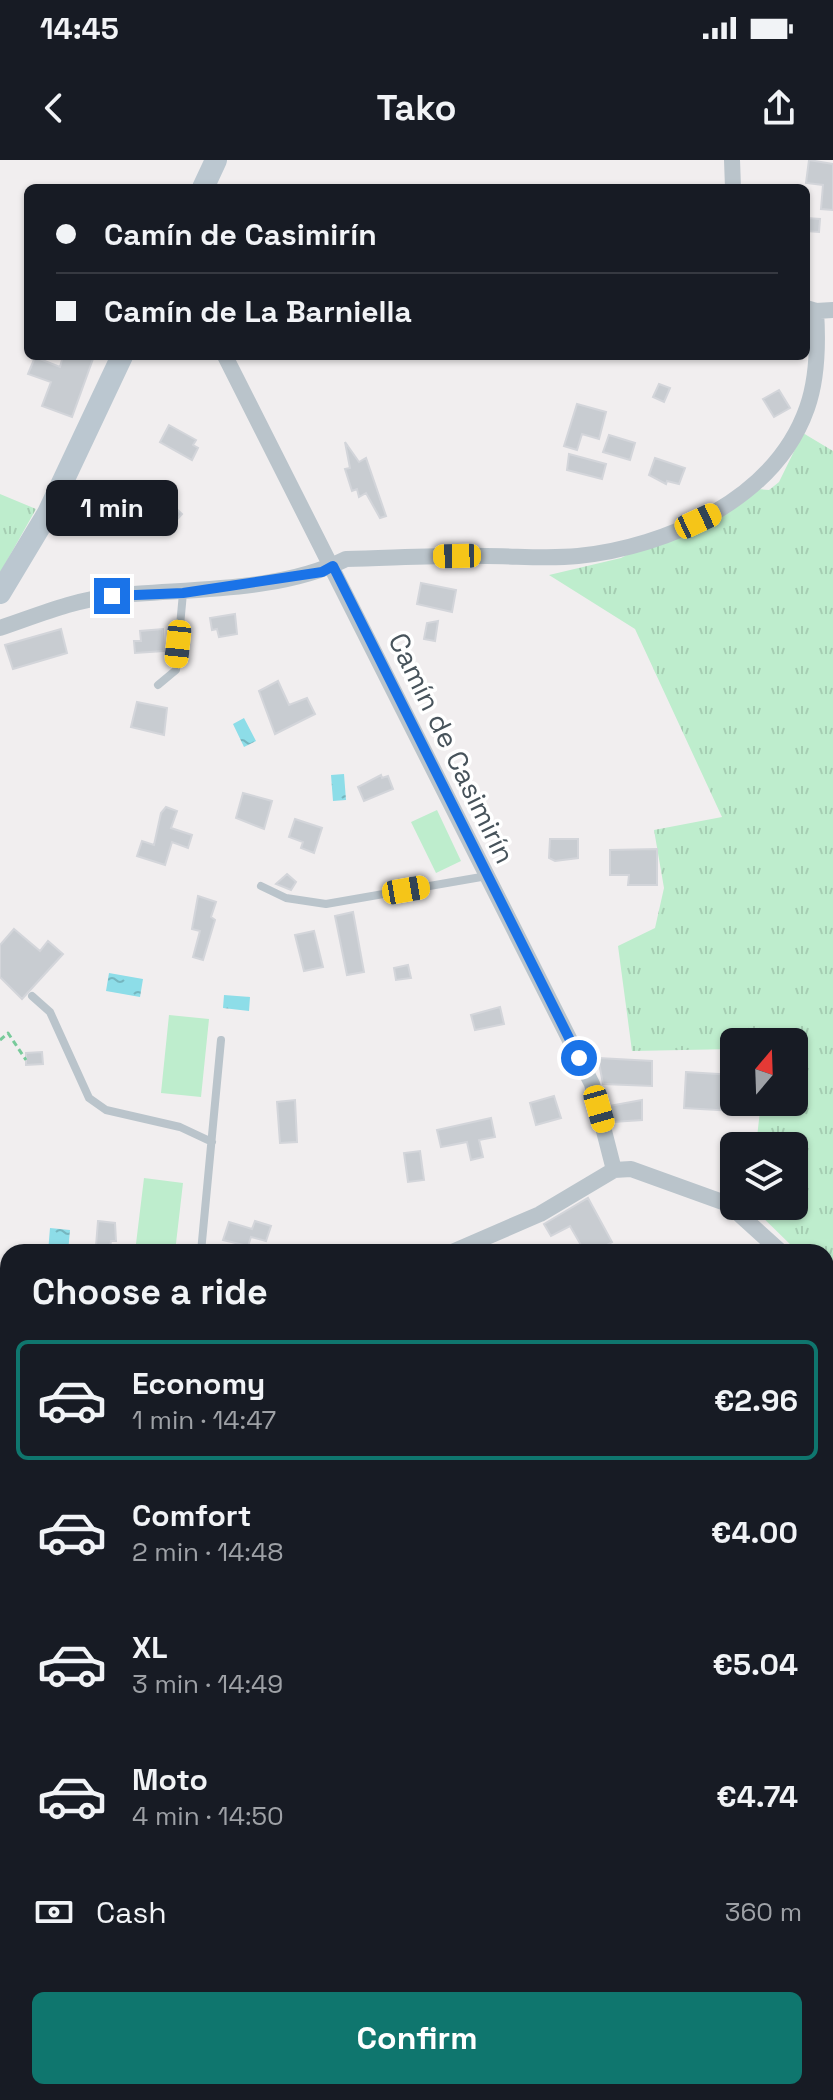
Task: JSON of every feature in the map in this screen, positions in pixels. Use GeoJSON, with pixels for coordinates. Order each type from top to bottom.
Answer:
{"type":"FeatureCollection","features":[{"type":"Feature","properties":{"kind":"street"},"geometry":{"type":"LineString","coordinates":[[205,184],[216,160]]}},
{"type":"Feature","properties":{"kind":"street"},"geometry":{"type":"LineString","coordinates":[[732,160],[733,184]]}},
{"type":"Feature","properties":{"kind":"street"},"geometry":{"type":"LineString","coordinates":[[0,628],[82,601],[183,593],[322,572],[346,559],[577,556],[658,539],[718,512],[770,467],[800,423],[809,399],[818,310]]}},
{"type":"Feature","properties":{"kind":"street"},"geometry":{"type":"LineString","coordinates":[[0,593],[48,513],[120,360]]}},
{"type":"Feature","properties":{"kind":"street","name":"Camín de Casimirín"},"geometry":{"type":"LineString","coordinates":[[227,360],[592,1084],[614,1170]]}},
{"type":"Feature","properties":{"kind":"street"},"geometry":{"type":"LineString","coordinates":[[471,1244],[540,1214],[614,1170],[631,1169],[728,1204],[772,1244]]}},
{"type":"Feature","properties":{"kind":"lane"},"geometry":{"type":"LineString","coordinates":[[158,685],[176,670],[183,593]]}},
{"type":"Feature","properties":{"kind":"lane"},"geometry":{"type":"LineString","coordinates":[[261,886],[286,898],[326,904],[487,876]]}},
{"type":"Feature","properties":{"kind":"lane"},"geometry":{"type":"LineString","coordinates":[[32,996],[50,1012],[89,1098],[106,1110],[180,1127],[212,1142]]}},
{"type":"Feature","properties":{"kind":"lane"},"geometry":{"type":"LineString","coordinates":[[202,1244],[221,1040]]}},
{"type":"Feature","properties":{"kind":"path"},"geometry":{"type":"LineString","coordinates":[[0,1040],[8,1033],[26,1060]]}},
{"type":"Feature","properties":{"kind":"green space"},"geometry":{"type":"Polygon","coordinates":[[[803,433],[833,451],[833,1244],[790,1244],[765,1220],[808,1220],[808,1132],[758,1132],[759,1116],[808,1116],[808,1028],[720,1028],[720,1049],[632,1051],[618,946],[655,928],[664,888],[654,830],[722,817],[635,629],[549,575],[621,558],[757,489],[769,490],[779,482],[803,433]]]}},
{"type":"Feature","properties":{"kind":"green space"},"geometry":{"type":"Polygon","coordinates":[[[0,494],[36,509],[0,573],[0,494]]]}},
{"type":"Feature","properties":{"kind":"green space"},"geometry":{"type":"Polygon","coordinates":[[[437,810],[461,861],[436,873],[411,822],[437,810]]]}},
{"type":"Feature","properties":{"kind":"green space"},"geometry":{"type":"Polygon","coordinates":[[[169,1015],[209,1019],[201,1097],[161,1093],[169,1015]]]}},
{"type":"Feature","properties":{"kind":"green space"},"geometry":{"type":"Polygon","coordinates":[[[144,1178],[183,1183],[176,1244],[136,1244],[144,1178]]]}},
{"type":"Feature","properties":{"kind":"water"},"geometry":{"type":"Polygon","coordinates":[[[244,718],[256,741],[244,747],[233,724],[244,718]]]}},
{"type":"Feature","properties":{"kind":"water"},"geometry":{"type":"Polygon","coordinates":[[[344,774],[346,800],[333,801],[331,775],[344,774]]]}},
{"type":"Feature","properties":{"kind":"water"},"geometry":{"type":"Polygon","coordinates":[[[109,973],[143,979],[140,997],[106,991],[109,973]]]}},
{"type":"Feature","properties":{"kind":"water"},"geometry":{"type":"Polygon","coordinates":[[[224,995],[250,997],[249,1011],[223,1008],[224,995]]]}},
{"type":"Feature","properties":{"kind":"water"},"geometry":{"type":"Polygon","coordinates":[[[50,1228],[70,1230],[69,1244],[49,1244],[50,1228]]]}},
{"type":"Feature","properties":{"kind":"building"},"geometry":{"type":"Polygon","coordinates":[[[809,160],[833,164],[833,210],[821,209],[823,185],[806,183],[809,160]]]}},
{"type":"Feature","properties":{"kind":"building"},"geometry":{"type":"Polygon","coordinates":[[[810,218],[820,219],[819,232],[810,231],[810,218]]]}},
{"type":"Feature","properties":{"kind":"building"},"geometry":{"type":"Polygon","coordinates":[[[34,360],[60,367],[62,360],[93,360],[72,417],[42,406],[51,382],[28,374],[34,360]]]}},
{"type":"Feature","properties":{"kind":"building"},"geometry":{"type":"Polygon","coordinates":[[[659,384],[670,388],[664,402],[653,397],[659,384]]]}},
{"type":"Feature","properties":{"kind":"building"},"geometry":{"type":"Polygon","coordinates":[[[779,390],[790,408],[774,417],[763,399],[779,390]]]}},
{"type":"Feature","properties":{"kind":"building"},"geometry":{"type":"Polygon","coordinates":[[[577,404],[606,412],[599,439],[582,434],[577,450],[564,446],[577,404]]]}},
{"type":"Feature","properties":{"kind":"building"},"geometry":{"type":"Polygon","coordinates":[[[169,425],[196,440],[193,445],[198,448],[192,460],[160,442],[169,425]]]}},
{"type":"Feature","properties":{"kind":"building"},"geometry":{"type":"Polygon","coordinates":[[[609,435],[635,443],[630,460],[603,452],[609,435]]]}},
{"type":"Feature","properties":{"kind":"building"},"geometry":{"type":"Polygon","coordinates":[[[345,442],[359,462],[366,458],[386,516],[380,518],[366,493],[359,497],[357,489],[352,491],[345,469],[350,468],[345,442]]]}},
{"type":"Feature","properties":{"kind":"building"},"geometry":{"type":"Polygon","coordinates":[[[569,454],[606,464],[602,479],[567,470],[569,454]]]}},
{"type":"Feature","properties":{"kind":"building"},"geometry":{"type":"Polygon","coordinates":[[[655,458],[685,468],[679,484],[667,481],[666,484],[649,475],[655,458]]]}},
{"type":"Feature","properties":{"kind":"building"},"geometry":{"type":"Polygon","coordinates":[[[168,501],[182,514],[163,535],[149,521],[168,501]]]}},
{"type":"Feature","properties":{"kind":"building"},"geometry":{"type":"Polygon","coordinates":[[[421,583],[456,590],[452,612],[417,604],[421,583]]]}},
{"type":"Feature","properties":{"kind":"building"},"geometry":{"type":"Polygon","coordinates":[[[235,614],[237,634],[219,637],[217,629],[212,630],[210,618],[235,614]]]}},
{"type":"Feature","properties":{"kind":"building"},"geometry":{"type":"Polygon","coordinates":[[[438,621],[435,641],[424,639],[427,623],[438,621]]]}},
{"type":"Feature","properties":{"kind":"building"},"geometry":{"type":"Polygon","coordinates":[[[61,629],[67,653],[13,669],[5,645],[61,629]]]}},
{"type":"Feature","properties":{"kind":"building"},"geometry":{"type":"Polygon","coordinates":[[[163,629],[164,651],[135,653],[134,641],[141,641],[140,631],[163,629]]]}},
{"type":"Feature","properties":{"kind":"building"},"geometry":{"type":"Polygon","coordinates":[[[278,681],[289,705],[307,698],[315,714],[275,734],[259,691],[278,681]]]}},
{"type":"Feature","properties":{"kind":"building"},"geometry":{"type":"Polygon","coordinates":[[[137,702],[167,708],[164,735],[131,727],[137,702]]]}},
{"type":"Feature","properties":{"kind":"building"},"geometry":{"type":"Polygon","coordinates":[[[381,775],[382,778],[388,776],[393,789],[364,801],[358,787],[381,775]]]}},
{"type":"Feature","properties":{"kind":"building"},"geometry":{"type":"Polygon","coordinates":[[[243,793],[272,801],[264,829],[236,818],[243,793]]]}},
{"type":"Feature","properties":{"kind":"building"},"geometry":{"type":"Polygon","coordinates":[[[166,807],[177,811],[171,828],[192,835],[188,848],[172,842],[165,865],[137,856],[142,841],[154,845],[161,813],[166,807]]]}},
{"type":"Feature","properties":{"kind":"building"},"geometry":{"type":"Polygon","coordinates":[[[295,819],[322,828],[314,853],[301,848],[303,842],[289,837],[295,819]]]}},
{"type":"Feature","properties":{"kind":"building"},"geometry":{"type":"Polygon","coordinates":[[[550,839],[578,839],[578,858],[555,861],[549,858],[550,839]]]}},
{"type":"Feature","properties":{"kind":"building"},"geometry":{"type":"Polygon","coordinates":[[[657,849],[657,885],[628,885],[629,875],[610,875],[610,850],[657,849]]]}},
{"type":"Feature","properties":{"kind":"building"},"geometry":{"type":"Polygon","coordinates":[[[287,874],[296,882],[291,890],[276,884],[287,874]]]}},
{"type":"Feature","properties":{"kind":"building"},"geometry":{"type":"Polygon","coordinates":[[[198,896],[216,902],[211,917],[215,920],[203,960],[193,957],[200,931],[192,929],[198,896]]]}},
{"type":"Feature","properties":{"kind":"building"},"geometry":{"type":"Polygon","coordinates":[[[353,912],[364,972],[347,975],[335,916],[353,912]]]}},
{"type":"Feature","properties":{"kind":"building"},"geometry":{"type":"Polygon","coordinates":[[[14,929],[40,951],[48,941],[63,954],[22,999],[0,977],[0,945],[14,929]]]}},
{"type":"Feature","properties":{"kind":"building"},"geometry":{"type":"Polygon","coordinates":[[[314,931],[323,967],[304,971],[295,935],[314,931]]]}},
{"type":"Feature","properties":{"kind":"building"},"geometry":{"type":"Polygon","coordinates":[[[408,965],[411,978],[396,980],[394,968],[408,965]]]}},
{"type":"Feature","properties":{"kind":"building"},"geometry":{"type":"Polygon","coordinates":[[[500,1007],[504,1024],[475,1030],[471,1015],[500,1007]]]}},
{"type":"Feature","properties":{"kind":"building"},"geometry":{"type":"Polygon","coordinates":[[[42,1052],[43,1064],[26,1065],[26,1053],[42,1052]]]}},
{"type":"Feature","properties":{"kind":"building"},"geometry":{"type":"Polygon","coordinates":[[[598,1058],[652,1061],[652,1086],[603,1084],[598,1058]]]}},
{"type":"Feature","properties":{"kind":"building"},"geometry":{"type":"Polygon","coordinates":[[[686,1072],[720,1074],[720,1110],[684,1108],[686,1072]]]}},
{"type":"Feature","properties":{"kind":"building"},"geometry":{"type":"Polygon","coordinates":[[[554,1096],[561,1118],[536,1125],[530,1103],[554,1096]]]}},
{"type":"Feature","properties":{"kind":"building"},"geometry":{"type":"Polygon","coordinates":[[[295,1100],[297,1142],[280,1143],[277,1102],[295,1100]]]}},
{"type":"Feature","properties":{"kind":"building"},"geometry":{"type":"Polygon","coordinates":[[[642,1100],[642,1120],[613,1122],[609,1106],[642,1100]]]}},
{"type":"Feature","properties":{"kind":"building"},"geometry":{"type":"Polygon","coordinates":[[[491,1118],[495,1137],[479,1140],[483,1157],[471,1160],[467,1142],[441,1147],[437,1130],[491,1118]]]}},
{"type":"Feature","properties":{"kind":"building"},"geometry":{"type":"Polygon","coordinates":[[[420,1151],[424,1180],[408,1182],[404,1153],[420,1151]]]}},
{"type":"Feature","properties":{"kind":"building"},"geometry":{"type":"Polygon","coordinates":[[[588,1198],[612,1242],[580,1244],[570,1226],[551,1236],[544,1224],[588,1198]]]}},
{"type":"Feature","properties":{"kind":"building"},"geometry":{"type":"Polygon","coordinates":[[[98,1221],[115,1223],[116,1241],[96,1244],[98,1221]]]}},
{"type":"Feature","properties":{"kind":"building"},"geometry":{"type":"Polygon","coordinates":[[[255,1221],[271,1226],[266,1241],[251,1237],[249,1244],[223,1240],[229,1222],[252,1229],[255,1221]]]}},
{"type":"Feature","properties":{"kind":"route"},"geometry":{"type":"LineString","coordinates":[[112,596],[183,593],[322,572],[333,566],[579,1058]]}}]}
